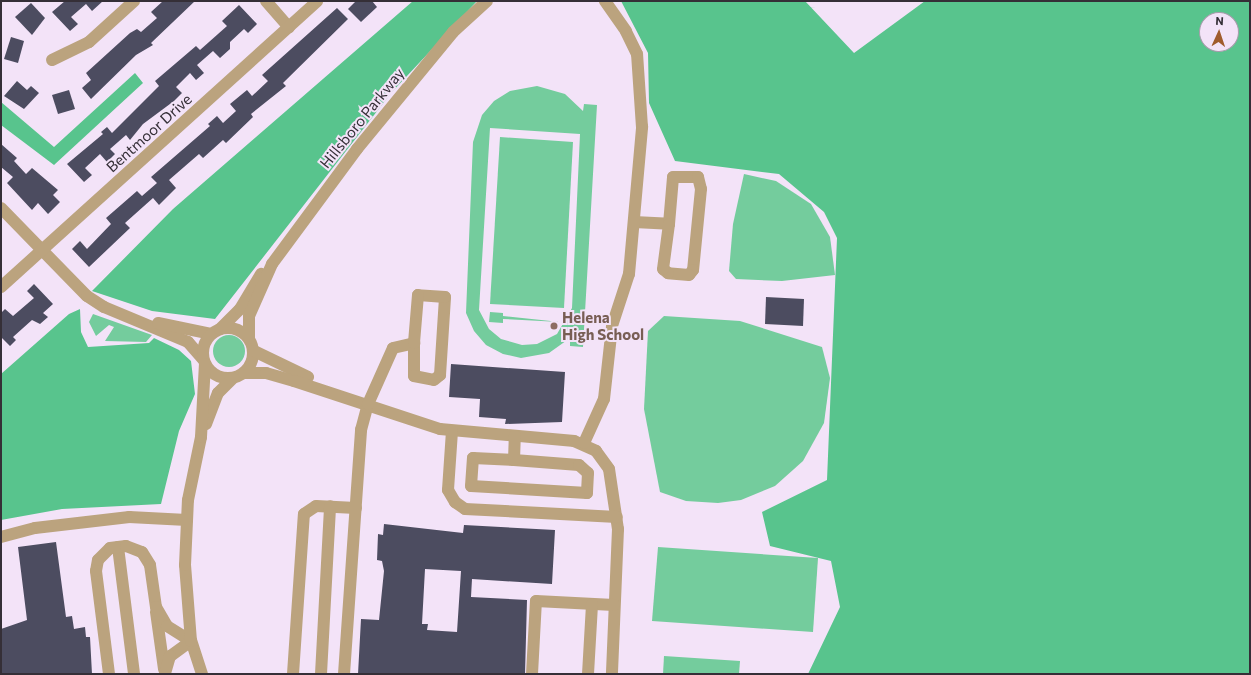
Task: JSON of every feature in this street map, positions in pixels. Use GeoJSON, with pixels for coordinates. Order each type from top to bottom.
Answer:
{"type":"FeatureCollection","features":[{"type":"Feature","properties":{"kind":"street"},"geometry":{"type":"LineString","coordinates":[[52,60],[89,42],[134,1]]}},
{"type":"Feature","properties":{"kind":"street"},"geometry":{"type":"LineString","coordinates":[[266,1],[289,27]]}},
{"type":"Feature","properties":{"kind":"street","name":"Bentmoor Drive"},"geometry":{"type":"LineString","coordinates":[[1,287],[317,1]]}},
{"type":"Feature","properties":{"kind":"street","name":"Hillsboro Parkway"},"geometry":{"type":"LineString","coordinates":[[249,338],[249,316],[272,264],[356,149],[453,32],[487,1]]}},
{"type":"Feature","properties":{"kind":"street"},"geometry":{"type":"LineString","coordinates":[[584,443],[604,399],[612,326],[629,274],[642,127],[638,62],[626,31],[605,1]]}},
{"type":"Feature","properties":{"kind":"street"},"geometry":{"type":"LineString","coordinates":[[673,177],[698,177],[701,189],[693,270],[689,275],[663,270],[669,224],[673,177]]}},
{"type":"Feature","properties":{"kind":"street"},"geometry":{"type":"LineString","coordinates":[[1,208],[87,296],[104,307],[137,319],[188,342],[217,376],[239,375],[268,368]]}},
{"type":"Feature","properties":{"kind":"street"},"geometry":{"type":"LineString","coordinates":[[634,222],[669,224]]}},
{"type":"Feature","properties":{"kind":"street","name":"Hillsboro Parkway"},"geometry":{"type":"LineString","coordinates":[[215,331],[240,309],[262,272],[272,264]]}},
{"type":"Feature","properties":{"kind":"street"},"geometry":{"type":"LineString","coordinates":[[418,295],[445,297],[438,379],[414,376],[414,343],[418,295]]}},
{"type":"Feature","properties":{"kind":"street"},"geometry":{"type":"LineString","coordinates":[[137,319],[215,331],[236,328],[249,338],[254,351],[268,368],[363,402],[452,431],[584,443],[596,451],[609,469],[617,517],[612,674]]}},
{"type":"Feature","properties":{"kind":"street"},"geometry":{"type":"LineString","coordinates":[[202,674],[191,641],[186,565],[187,520],[201,437],[204,362],[203,345],[215,331]]}},
{"type":"Feature","properties":{"kind":"street"},"geometry":{"type":"LineString","coordinates":[[344,674],[363,402],[393,348],[414,343]]}},
{"type":"Feature","properties":{"kind":"street"},"geometry":{"type":"LineString","coordinates":[[201,437],[218,393],[239,375],[254,351]]}},
{"type":"Feature","properties":{"kind":"street"},"geometry":{"type":"LineString","coordinates":[[452,431],[447,482],[451,497],[465,509],[617,517]]}},
{"type":"Feature","properties":{"kind":"street"},"geometry":{"type":"LineString","coordinates":[[514,460],[515,436]]}},
{"type":"Feature","properties":{"kind":"street"},"geometry":{"type":"LineString","coordinates":[[473,458],[514,460],[579,465],[588,473],[587,493],[471,486],[473,458]]}},
{"type":"Feature","properties":{"kind":"street"},"geometry":{"type":"LineString","coordinates":[[293,674],[304,514],[316,506],[356,508]]}},
{"type":"Feature","properties":{"kind":"street"},"geometry":{"type":"LineString","coordinates":[[321,674],[330,506]]}},
{"type":"Feature","properties":{"kind":"street"},"geometry":{"type":"LineString","coordinates":[[1,537],[35,528],[129,517],[187,520]]}},
{"type":"Feature","properties":{"kind":"street"},"geometry":{"type":"LineString","coordinates":[[109,674],[96,571],[98,560],[110,548],[126,546],[142,552],[150,565],[164,672]]}},
{"type":"Feature","properties":{"kind":"street"},"geometry":{"type":"LineString","coordinates":[[118,547],[134,674]]}},
{"type":"Feature","properties":{"kind":"street"},"geometry":{"type":"LineString","coordinates":[[532,674],[536,601],[614,605]]}},
{"type":"Feature","properties":{"kind":"street"},"geometry":{"type":"LineString","coordinates":[[588,674],[592,604]]}},
{"type":"Feature","properties":{"kind":"street"},"geometry":{"type":"LineString","coordinates":[[156,607],[167,626],[191,641]]}},
{"type":"Feature","properties":{"kind":"street"},"geometry":{"type":"LineString","coordinates":[[164,672],[170,656],[191,641]]}},
{"type":"Feature","properties":{"kind":"green space"},"geometry":{"type":"Polygon","coordinates":[[[413,1],[477,1],[392,92],[215,319],[152,311],[92,291],[173,209],[413,1]]]}},
{"type":"Feature","properties":{"kind":"green space"},"geometry":{"type":"Polygon","coordinates":[[[621,1],[805,1],[854,53],[925,1],[1250,1],[1250,674],[808,674],[840,607],[831,561],[770,546],[762,512],[827,480],[837,238],[824,212],[779,174],[675,161],[649,103],[648,53],[621,1]]]}},
{"type":"Feature","properties":{"kind":"green space"},"geometry":{"type":"Polygon","coordinates":[[[135,73],[143,83],[54,165],[1,125],[1,102],[54,147],[135,73]]]}},
{"type":"Feature","properties":{"kind":"green space"},"geometry":{"type":"Polygon","coordinates":[[[537,86],[565,94],[583,111],[584,104],[597,105],[583,347],[570,346],[570,338],[549,353],[521,358],[503,354],[486,345],[474,331],[466,313],[473,142],[482,115],[494,101],[510,91],[537,86]],[[490,128],[479,310],[489,329],[501,339],[522,345],[537,344],[557,334],[572,308],[580,134],[490,128]]]}},
{"type":"Feature","properties":{"kind":"green space"},"geometry":{"type":"Polygon","coordinates":[[[500,137],[573,142],[564,308],[490,304],[500,137]]]}},
{"type":"Feature","properties":{"kind":"green space"},"geometry":{"type":"Polygon","coordinates":[[[744,174],[776,181],[811,204],[830,237],[835,275],[782,281],[736,279],[729,271],[733,224],[744,174]]]}},
{"type":"Feature","properties":{"kind":"green space"},"geometry":{"type":"Polygon","coordinates":[[[80,309],[81,332],[88,347],[149,343],[154,338],[179,350],[191,361],[195,394],[179,431],[161,504],[62,509],[1,520],[1,374],[69,314],[80,309]]]}},
{"type":"Feature","properties":{"kind":"green space"},"geometry":{"type":"Polygon","coordinates":[[[490,312],[503,313],[503,316],[560,322],[503,319],[503,323],[489,322],[490,312]]]}},
{"type":"Feature","properties":{"kind":"green space"},"geometry":{"type":"Polygon","coordinates":[[[93,314],[152,335],[146,342],[105,341],[114,327],[109,325],[96,336],[89,322],[93,314]]]}},
{"type":"Feature","properties":{"kind":"green space"},"geometry":{"type":"Polygon","coordinates":[[[664,316],[740,321],[822,347],[830,378],[824,423],[803,461],[775,486],[741,500],[718,503],[686,501],[660,492],[644,409],[648,331],[664,316]]]}},
{"type":"Feature","properties":{"kind":"green space"},"geometry":{"type":"Polygon","coordinates":[[[226,335],[232,335],[242,342],[245,351],[244,357],[238,364],[232,367],[226,367],[216,360],[213,354],[213,348],[220,338],[226,335]]]}},
{"type":"Feature","properties":{"kind":"green space"},"geometry":{"type":"Polygon","coordinates":[[[658,547],[818,558],[813,632],[652,621],[658,547]]]}},
{"type":"Feature","properties":{"kind":"green space"},"geometry":{"type":"Polygon","coordinates":[[[664,656],[740,661],[739,674],[663,674],[664,656]]]}},
{"type":"Feature","properties":{"kind":"building"},"geometry":{"type":"Polygon","coordinates":[[[65,1],[103,1],[92,11],[86,4],[71,17],[78,24],[70,31],[52,12],[65,1]]]}},
{"type":"Feature","properties":{"kind":"building"},"geometry":{"type":"Polygon","coordinates":[[[163,1],[195,1],[151,43],[153,45],[136,55],[91,99],[82,88],[91,80],[86,73],[130,33],[137,29],[141,32],[157,18],[151,12],[163,1]]]}},
{"type":"Feature","properties":{"kind":"building"},"geometry":{"type":"Polygon","coordinates":[[[356,1],[372,1],[377,7],[361,22],[348,9],[356,1]]]}},
{"type":"Feature","properties":{"kind":"building"},"geometry":{"type":"Polygon","coordinates":[[[31,3],[45,18],[32,35],[15,17],[31,3]]]}},
{"type":"Feature","properties":{"kind":"building"},"geometry":{"type":"Polygon","coordinates":[[[239,5],[257,24],[248,33],[244,29],[230,42],[230,49],[220,58],[213,51],[197,65],[204,73],[196,80],[190,73],[176,87],[182,93],[174,101],[143,124],[130,140],[126,135],[110,149],[115,154],[107,162],[100,154],[85,168],[92,175],[84,182],[67,164],[103,134],[101,132],[107,127],[112,133],[159,86],[155,81],[196,46],[200,50],[227,26],[222,21],[239,5]]]}},
{"type":"Feature","properties":{"kind":"building"},"geometry":{"type":"Polygon","coordinates":[[[337,8],[348,19],[283,83],[286,86],[251,114],[253,117],[226,143],[223,140],[203,158],[199,154],[169,180],[176,188],[159,205],[153,198],[125,223],[130,228],[89,267],[72,249],[80,241],[87,249],[111,224],[106,218],[137,191],[142,196],[157,183],[151,177],[210,126],[208,124],[217,116],[223,123],[236,111],[230,104],[247,90],[252,96],[268,81],[262,75],[337,8]]]}},
{"type":"Feature","properties":{"kind":"building"},"geometry":{"type":"Polygon","coordinates":[[[11,37],[24,41],[18,63],[4,59],[11,37]]]}},
{"type":"Feature","properties":{"kind":"building"},"geometry":{"type":"Polygon","coordinates":[[[17,81],[27,90],[31,86],[39,93],[24,109],[4,96],[17,81]]]}},
{"type":"Feature","properties":{"kind":"building"},"geometry":{"type":"Polygon","coordinates":[[[69,90],[75,109],[58,114],[52,95],[69,90]]]}},
{"type":"Feature","properties":{"kind":"building"},"geometry":{"type":"Polygon","coordinates":[[[1,144],[17,158],[14,161],[26,174],[32,168],[58,190],[53,195],[60,202],[48,214],[38,203],[32,210],[7,183],[13,177],[1,167],[1,144]]]}},
{"type":"Feature","properties":{"kind":"building"},"geometry":{"type":"Polygon","coordinates":[[[34,284],[53,304],[43,313],[48,317],[40,324],[32,320],[13,337],[16,340],[10,346],[1,337],[1,313],[5,309],[13,316],[34,298],[27,291],[34,284]]]}},
{"type":"Feature","properties":{"kind":"building"},"geometry":{"type":"Polygon","coordinates":[[[766,297],[804,299],[803,326],[765,324],[766,297]]]}},
{"type":"Feature","properties":{"kind":"building"},"geometry":{"type":"Polygon","coordinates":[[[451,364],[565,372],[562,422],[505,424],[506,419],[479,417],[480,399],[449,397],[451,364]]]}},
{"type":"Feature","properties":{"kind":"building"},"geometry":{"type":"Polygon","coordinates":[[[384,524],[463,533],[464,525],[555,530],[552,584],[472,579],[471,597],[527,600],[525,674],[358,674],[361,619],[379,620],[384,571],[382,561],[377,560],[378,534],[383,535],[384,524]],[[425,569],[422,624],[428,624],[427,630],[457,632],[461,571],[425,569]]]}},
{"type":"Feature","properties":{"kind":"building"},"geometry":{"type":"Polygon","coordinates":[[[56,542],[66,617],[72,616],[74,629],[85,627],[86,637],[90,637],[92,674],[1,674],[1,629],[27,620],[18,547],[56,542]]]}},
{"type":"Feature","properties":{"kind":"place","name":"Helena High School"},"geometry":{"type":"Point","coordinates":[554,326]}}]}
